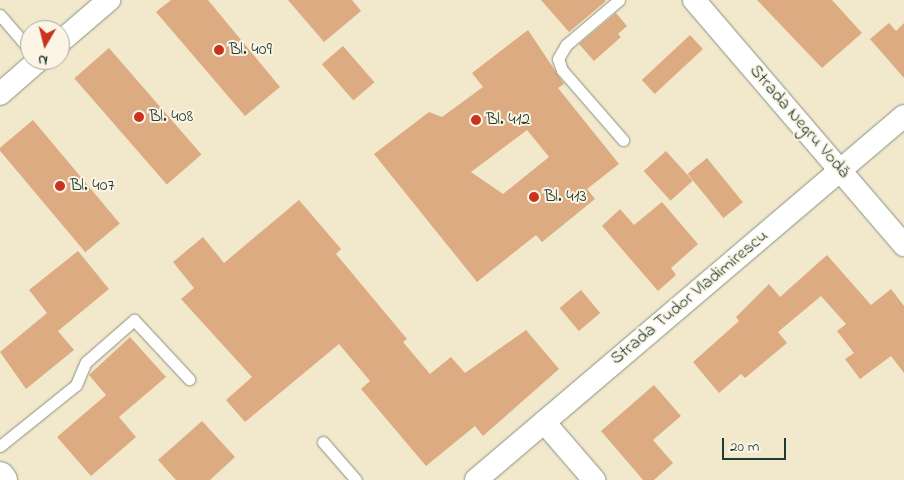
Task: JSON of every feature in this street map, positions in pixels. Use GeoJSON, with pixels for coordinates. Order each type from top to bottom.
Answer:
{"type":"FeatureCollection","features":[{"type":"Feature","properties":{"kind":"main road"},"geometry":{"type":"LineString","coordinates":[[0,476],[3,480]]}},
{"type":"Feature","properties":{"kind":"street"},"geometry":{"type":"LineString","coordinates":[[70,33],[109,0]]}},
{"type":"Feature","properties":{"kind":"street","name":"Strada Negru Vodă"},"geometry":{"type":"LineString","coordinates":[[694,0],[904,245]]}},
{"type":"Feature","properties":{"kind":"street"},"geometry":{"type":"LineString","coordinates":[[0,94],[28,70]]}},
{"type":"Feature","properties":{"kind":"street","name":"Strada Tudor Vladimirescu"},"geometry":{"type":"LineString","coordinates":[[476,480],[904,116]]}},
{"type":"Feature","properties":{"kind":"street"},"geometry":{"type":"LineString","coordinates":[[544,422],[594,480]]}},
{"type":"Feature","properties":{"kind":"lane"},"geometry":{"type":"LineString","coordinates":[[619,0],[566,45],[558,59],[562,70],[623,140]]}},
{"type":"Feature","properties":{"kind":"lane"},"geometry":{"type":"LineString","coordinates":[[0,15],[20,38]]}},
{"type":"Feature","properties":{"kind":"lane"},"geometry":{"type":"LineString","coordinates":[[0,446],[76,385],[86,362],[134,320],[189,379]]}},
{"type":"Feature","properties":{"kind":"lane"},"geometry":{"type":"LineString","coordinates":[[323,442],[356,480]]}},
{"type":"Feature","properties":{"kind":"building","name":"Bl. 409"},"geometry":{"type":"Polygon","coordinates":[[[171,0],[208,0],[280,87],[245,116],[156,12],[171,0]]]}},
{"type":"Feature","properties":{"kind":"building"},"geometry":{"type":"Polygon","coordinates":[[[288,0],[352,0],[361,11],[324,42],[288,0]]]}},
{"type":"Feature","properties":{"kind":"building"},"geometry":{"type":"Polygon","coordinates":[[[541,0],[605,0],[606,1],[569,32],[541,0]]]}},
{"type":"Feature","properties":{"kind":"building"},"geometry":{"type":"Polygon","coordinates":[[[757,0],[832,0],[862,33],[822,68],[757,0]]]}},
{"type":"Feature","properties":{"kind":"building"},"geometry":{"type":"Polygon","coordinates":[[[616,13],[627,26],[618,34],[621,37],[594,61],[579,44],[616,13]]]}},
{"type":"Feature","properties":{"kind":"building"},"geometry":{"type":"Polygon","coordinates":[[[889,23],[896,31],[904,23],[904,78],[870,39],[889,23]]]}},
{"type":"Feature","properties":{"kind":"building"},"geometry":{"type":"Polygon","coordinates":[[[528,30],[564,84],[558,88],[619,164],[587,189],[595,199],[542,242],[536,235],[477,282],[374,154],[429,112],[442,117],[483,87],[472,73],[528,30]],[[527,130],[471,172],[503,194],[549,157],[527,130]]]}},
{"type":"Feature","properties":{"kind":"building"},"geometry":{"type":"Polygon","coordinates":[[[690,35],[703,49],[655,94],[642,80],[690,35]]]}},
{"type":"Feature","properties":{"kind":"building"},"geometry":{"type":"Polygon","coordinates":[[[343,46],[374,82],[353,101],[322,64],[343,46]]]}},
{"type":"Feature","properties":{"kind":"building","name":"Bl. 408"},"geometry":{"type":"Polygon","coordinates":[[[109,48],[202,154],[167,185],[74,78],[109,48]]]}},
{"type":"Feature","properties":{"kind":"building","name":"Bl. 407"},"geometry":{"type":"Polygon","coordinates":[[[33,120],[120,223],[85,252],[0,151],[0,148],[33,120]]]}},
{"type":"Feature","properties":{"kind":"building"},"geometry":{"type":"Polygon","coordinates":[[[666,151],[693,181],[670,201],[644,171],[666,151]]]}},
{"type":"Feature","properties":{"kind":"building"},"geometry":{"type":"Polygon","coordinates":[[[707,158],[743,202],[723,218],[688,174],[707,158]]]}},
{"type":"Feature","properties":{"kind":"building"},"geometry":{"type":"Polygon","coordinates":[[[299,200],[341,249],[336,254],[407,339],[403,342],[430,374],[451,357],[465,373],[526,330],[559,369],[483,436],[475,426],[426,466],[361,389],[370,381],[339,344],[245,422],[226,400],[252,377],[181,299],[194,288],[173,262],[203,237],[224,263],[299,200]]]}},
{"type":"Feature","properties":{"kind":"building"},"geometry":{"type":"Polygon","coordinates":[[[662,202],[698,244],[671,268],[676,275],[658,291],[602,226],[620,209],[634,225],[662,202]]]}},
{"type":"Feature","properties":{"kind":"building"},"geometry":{"type":"Polygon","coordinates":[[[78,251],[109,289],[58,331],[74,350],[26,389],[0,352],[47,313],[29,290],[78,251]]]}},
{"type":"Feature","properties":{"kind":"building"},"geometry":{"type":"Polygon","coordinates":[[[827,255],[871,305],[891,289],[904,306],[904,373],[891,356],[860,379],[845,359],[854,353],[837,331],[846,324],[821,296],[778,332],[787,343],[745,378],[741,374],[719,393],[693,362],[739,321],[736,317],[769,284],[780,297],[827,255]]]}},
{"type":"Feature","properties":{"kind":"building"},"geometry":{"type":"Polygon","coordinates":[[[581,290],[600,313],[579,331],[560,308],[581,290]]]}},
{"type":"Feature","properties":{"kind":"building"},"geometry":{"type":"Polygon","coordinates":[[[130,337],[166,377],[119,417],[136,437],[91,476],[57,437],[106,395],[89,375],[130,337]]]}},
{"type":"Feature","properties":{"kind":"building"},"geometry":{"type":"Polygon","coordinates":[[[654,385],[681,416],[653,440],[673,463],[654,480],[643,480],[601,431],[654,385]]]}},
{"type":"Feature","properties":{"kind":"building"},"geometry":{"type":"Polygon","coordinates":[[[202,421],[235,457],[210,480],[176,480],[158,460],[202,421]]]}},
{"type":"Feature","properties":{"kind":"place","name":"Bl. 409"},"geometry":{"type":"Point","coordinates":[219,50]}},
{"type":"Feature","properties":{"kind":"place","name":"Bl. 408"},"geometry":{"type":"Point","coordinates":[139,117]}},
{"type":"Feature","properties":{"kind":"place","name":"Bl. 412"},"geometry":{"type":"Point","coordinates":[476,120]}},
{"type":"Feature","properties":{"kind":"place","name":"Bl. 407"},"geometry":{"type":"Point","coordinates":[60,186]}},
{"type":"Feature","properties":{"kind":"place","name":"Bl. 413"},"geometry":{"type":"Point","coordinates":[534,197]}}]}
